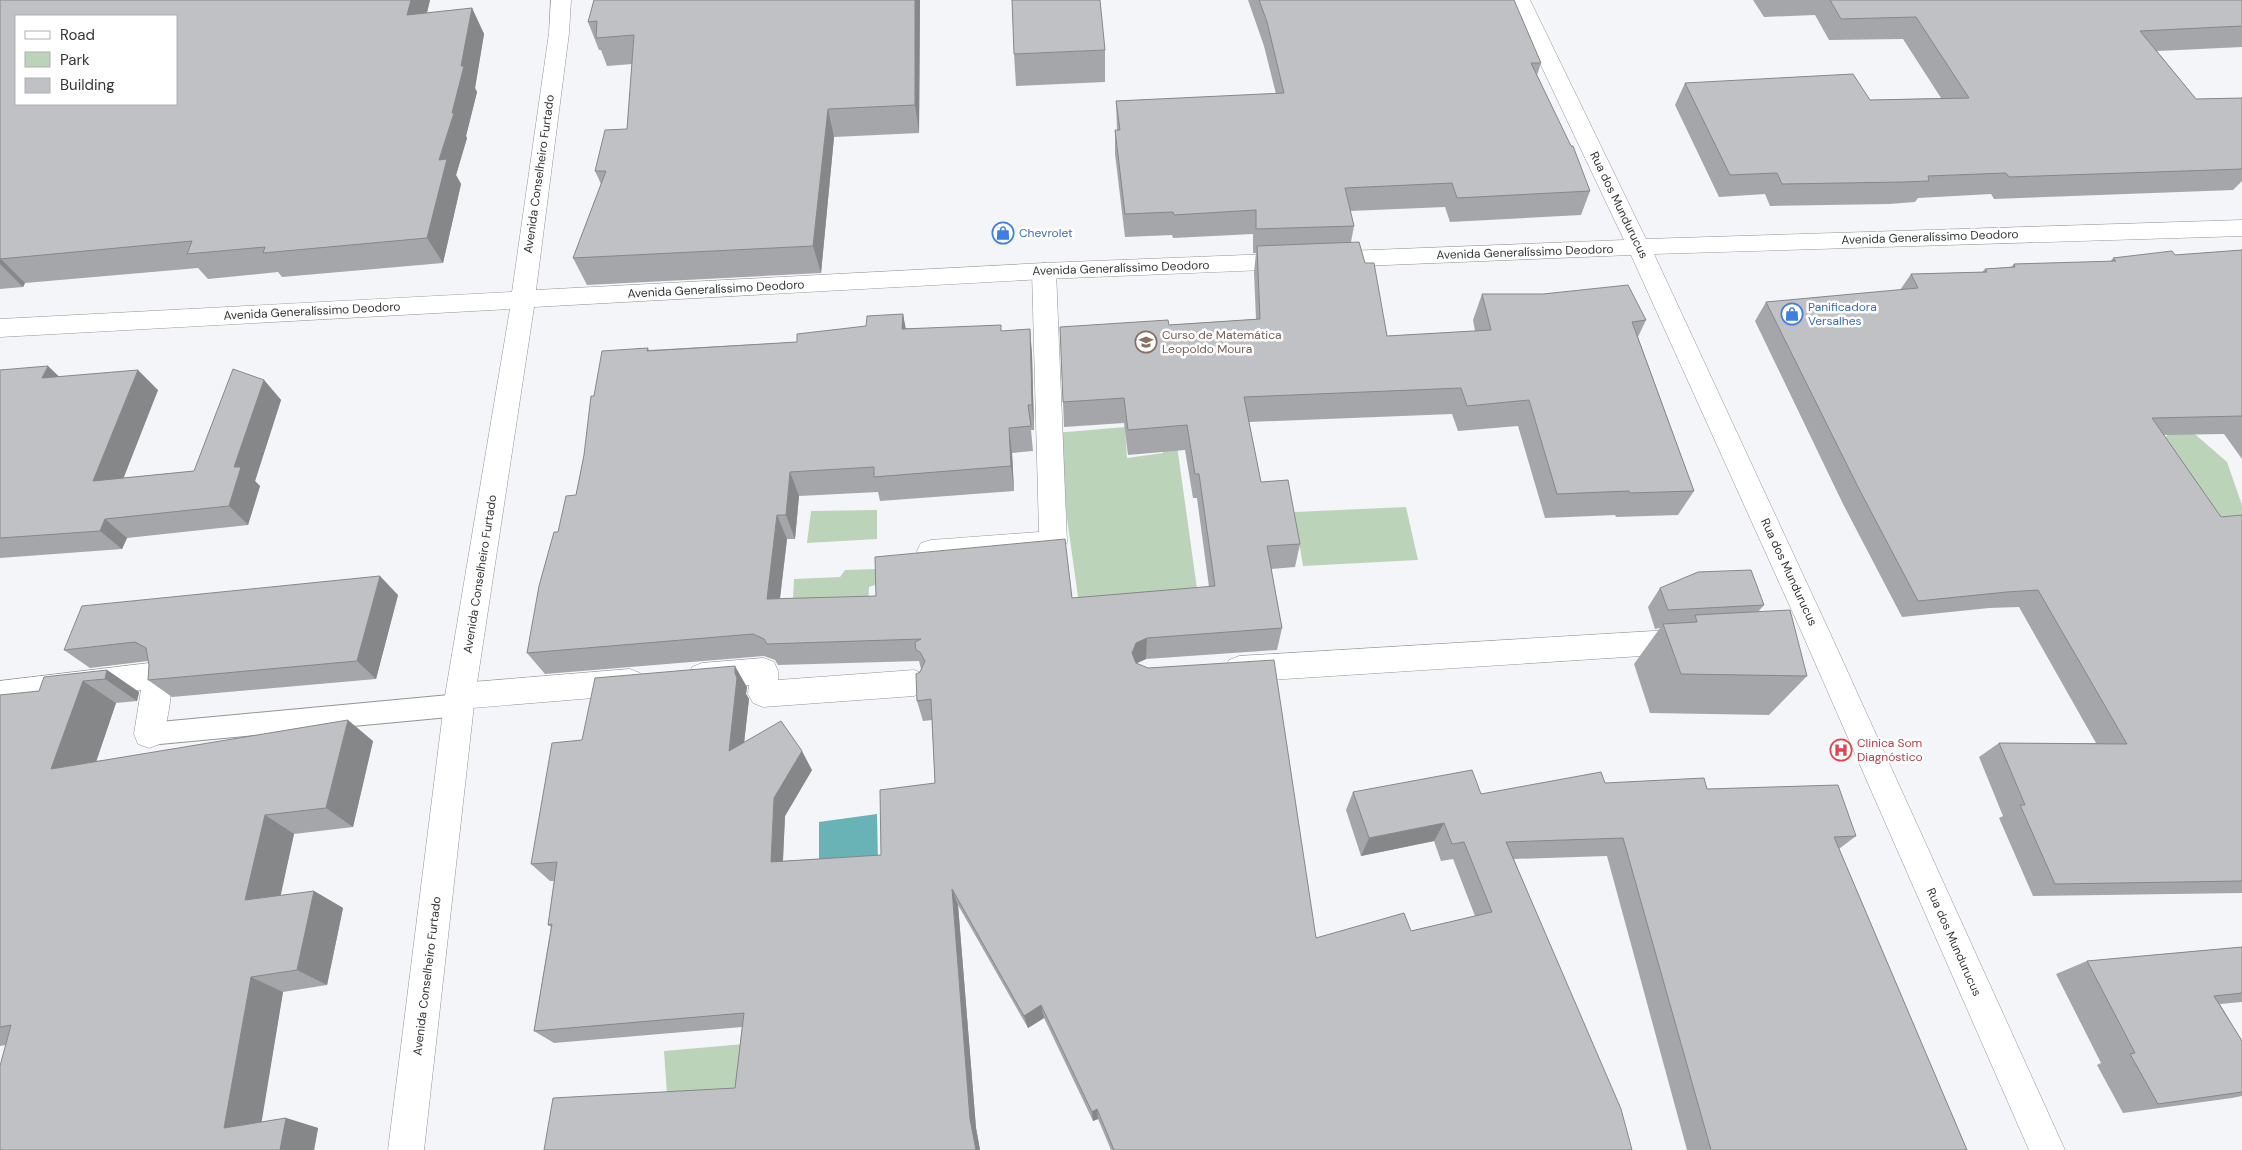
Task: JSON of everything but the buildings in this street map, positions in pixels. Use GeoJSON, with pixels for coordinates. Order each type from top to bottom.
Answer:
{"type":"FeatureCollection","features":[{"type":"Feature","properties":{"kind":"street","name":"Avenida Conselheiro Furtado"},"geometry":{"type":"LineString","coordinates":[[406,1150],[460,700],[523,300],[559,32],[561,0]]}},
{"type":"Feature","properties":{"kind":"street","name":"Rua dos Mundurucus"},"geometry":{"type":"LineString","coordinates":[[1520,0],[1639,247],[1816,633],[2047,1150]]}},
{"type":"Feature","properties":{"kind":"street","name":"Avenida Generalíssimo Deodoro"},"geometry":{"type":"LineString","coordinates":[[0,328],[1044,271],[1639,247],[2242,228]]}},
{"type":"Feature","properties":{"kind":"street"},"geometry":{"type":"LineString","coordinates":[[931,551],[1053,542],[1044,271]]}},
{"type":"Feature","properties":{"kind":"street"},"geometry":{"type":"LineString","coordinates":[[1787,634],[1816,633]]}},
{"type":"Feature","properties":{"kind":"street"},"geometry":{"type":"LineString","coordinates":[[1216,670],[1718,639]]}},
{"type":"Feature","properties":{"kind":"street"},"geometry":{"type":"LineString","coordinates":[[460,700],[764,671],[763,694],[914,683]]}},
{"type":"Feature","properties":{"kind":"street"},"geometry":{"type":"LineString","coordinates":[[0,694],[158,675],[149,734]]}},
{"type":"Feature","properties":{"kind":"lane"},"geometry":{"type":"LineString","coordinates":[[149,734],[460,700]]}},
{"type":"Feature","properties":{"kind":"green space"},"geometry":{"type":"Polygon","coordinates":[[[2181,422],[2227,462],[2242,505],[2242,517],[2205,519],[2151,451],[2181,422]]]}},
{"type":"Feature","properties":{"kind":"green space"},"geometry":{"type":"Polygon","coordinates":[[[1174,424],[1200,610],[1081,618],[1055,433],[1125,427],[1127,458],[1163,453],[1161,426],[1174,424]]]}},
{"type":"Feature","properties":{"kind":"green space"},"geometry":{"type":"Polygon","coordinates":[[[1406,507],[1418,560],[1303,566],[1294,512],[1406,507]]]}},
{"type":"Feature","properties":{"kind":"green space"},"geometry":{"type":"Polygon","coordinates":[[[877,510],[877,539],[807,543],[811,511],[877,510]]]}},
{"type":"Feature","properties":{"kind":"green space"},"geometry":{"type":"Polygon","coordinates":[[[876,569],[878,584],[869,587],[868,609],[792,616],[794,579],[840,577],[845,570],[876,569]]]}},
{"type":"Feature","properties":{"kind":"green space"},"geometry":{"type":"Polygon","coordinates":[[[869,1033],[850,1085],[667,1094],[664,1051],[869,1033]]]}},
{"type":"Feature","properties":{"kind":"water"},"geometry":{"type":"Polygon","coordinates":[[[877,814],[878,863],[819,871],[819,822],[877,814]]]}},
{"type":"Feature","properties":{"kind":"place","name":"Chevrolet"},"geometry":{"type":"Point","coordinates":[1003,233]}},
{"type":"Feature","properties":{"kind":"place","name":"Panificadora Versalhes"},"geometry":{"type":"Point","coordinates":[1792,314]}},
{"type":"Feature","properties":{"kind":"place","name":"Curso de Matemática Leopoldo Moura"},"geometry":{"type":"Point","coordinates":[1146,342]}},
{"type":"Feature","properties":{"kind":"place","name":"Clinica Som Diagnóstico"},"geometry":{"type":"Point","coordinates":[1841,750]}}]}
